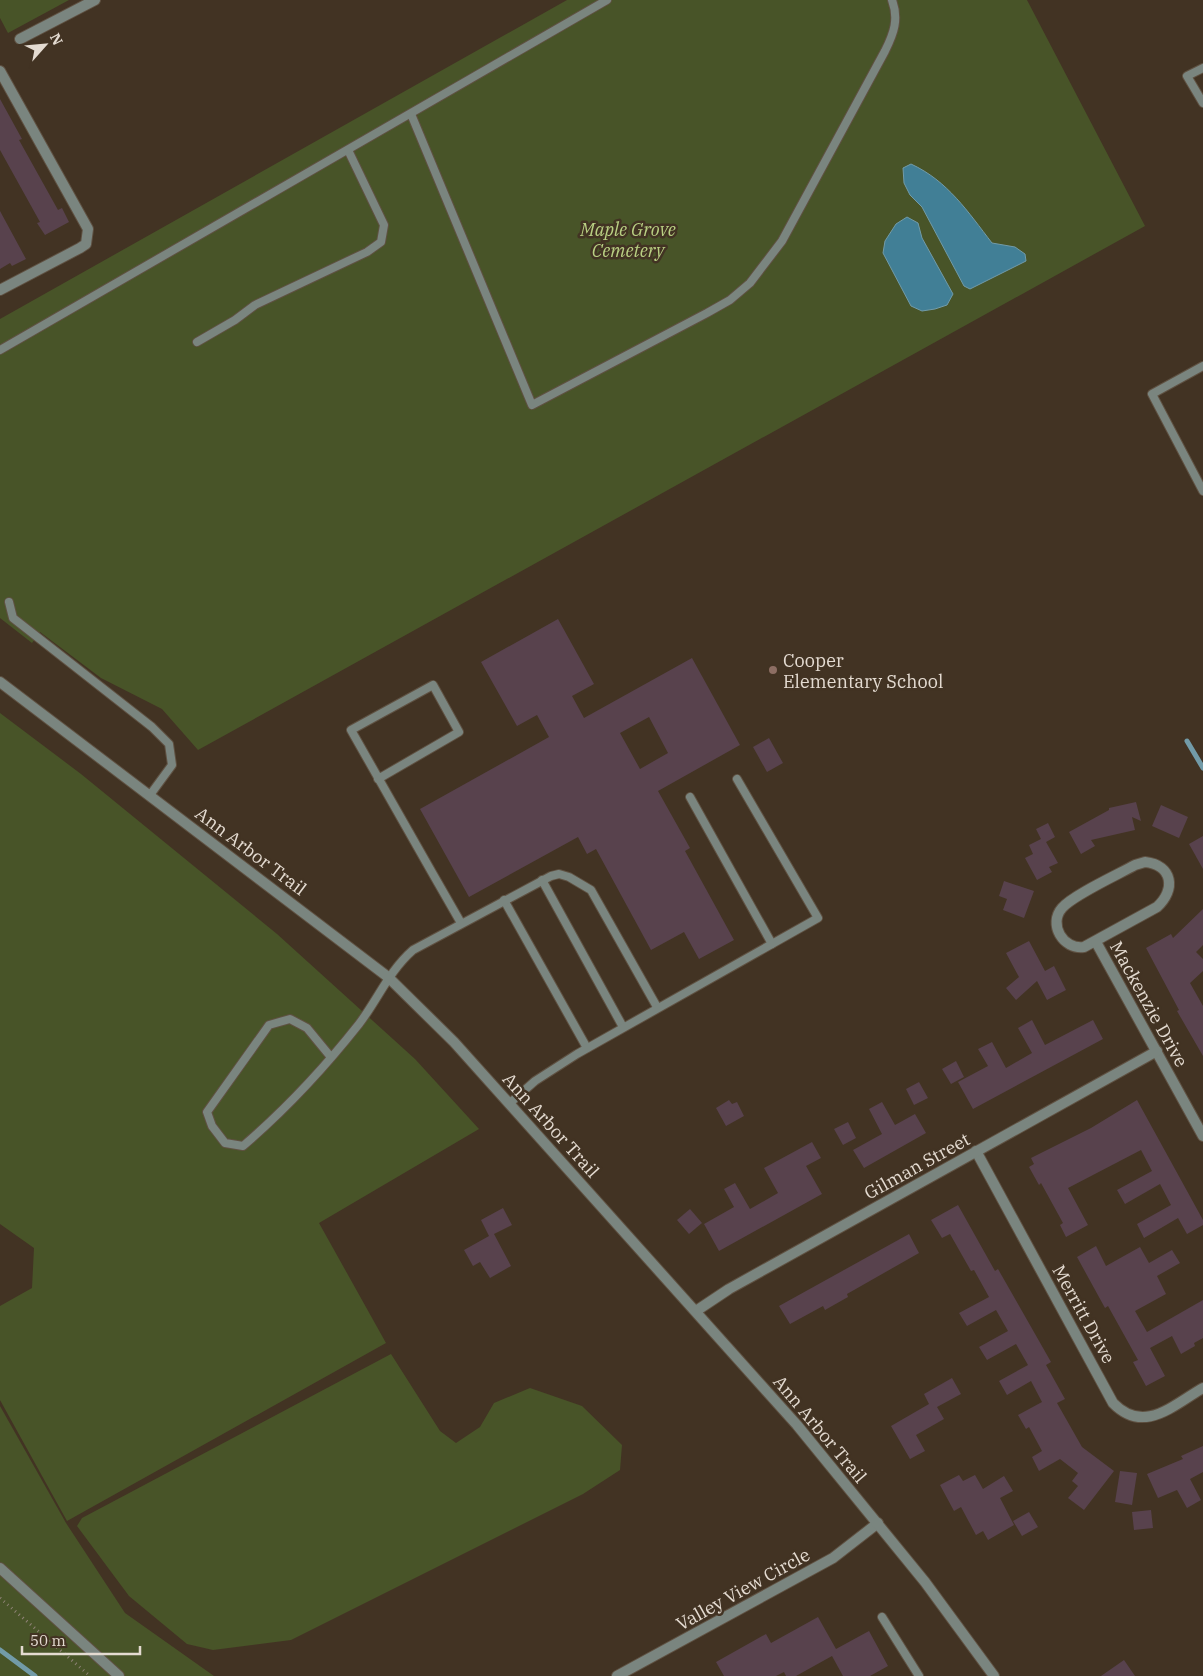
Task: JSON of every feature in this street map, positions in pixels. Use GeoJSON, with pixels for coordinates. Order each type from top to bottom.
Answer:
{"type":"FeatureCollection","features":[{"type":"Feature","properties":{"kind":"street"},"geometry":{"type":"LineString","coordinates":[[20,39],[95,0]]}},
{"type":"Feature","properties":{"kind":"street"},"geometry":{"type":"LineString","coordinates":[[0,71],[88,229],[86,244],[0,290]]}},
{"type":"Feature","properties":{"kind":"street","name":"Ann Arbor Trail"},"geometry":{"type":"LineString","coordinates":[[0,682],[388,977],[454,1042],[797,1425],[878,1523],[994,1676]]}},
{"type":"Feature","properties":{"kind":"street","name":"Mackenzie Drive"},"geometry":{"type":"LineString","coordinates":[[1145,862],[1154,863],[1162,868],[1169,884],[1169,892],[1165,900],[1157,908],[1096,942],[1078,948],[1060,936],[1056,928],[1061,908],[1135,865],[1145,862]]}},
{"type":"Feature","properties":{"kind":"street","name":"Mackenzie Drive"},"geometry":{"type":"LineString","coordinates":[[1096,942],[1203,1136]]}},
{"type":"Feature","properties":{"kind":"street","name":"Gilman Street"},"geometry":{"type":"LineString","coordinates":[[696,1311],[729,1289],[1157,1051]]}},
{"type":"Feature","properties":{"kind":"street","name":"Merritt Drive"},"geometry":{"type":"LineString","coordinates":[[976,1151],[1113,1403],[1133,1417],[1148,1418],[1158,1415],[1203,1388]]}},
{"type":"Feature","properties":{"kind":"street","name":"Valley View Circle"},"geometry":{"type":"LineString","coordinates":[[617,1676],[833,1558],[878,1523]]}},
{"type":"Feature","properties":{"kind":"street"},"geometry":{"type":"LineString","coordinates":[[0,1568],[119,1676]]}},
{"type":"Feature","properties":{"kind":"lane"},"geometry":{"type":"LineString","coordinates":[[0,350],[101,290],[607,0]]}},
{"type":"Feature","properties":{"kind":"lane"},"geometry":{"type":"LineString","coordinates":[[411,114],[532,405],[707,313],[730,300],[750,284],[782,241],[885,51],[895,30],[896,12],[892,0]]}},
{"type":"Feature","properties":{"kind":"lane"},"geometry":{"type":"LineString","coordinates":[[1203,68],[1188,76],[1203,104]]}},
{"type":"Feature","properties":{"kind":"lane"},"geometry":{"type":"LineString","coordinates":[[197,342],[235,320],[255,305],[367,252],[381,242],[384,225],[348,150]]}},
{"type":"Feature","properties":{"kind":"lane"},"geometry":{"type":"LineString","coordinates":[[1203,366],[1152,394],[1203,491]]}},
{"type":"Feature","properties":{"kind":"lane"},"geometry":{"type":"LineString","coordinates":[[9,602],[13,618],[152,727],[169,744],[172,765],[150,795]]}},
{"type":"Feature","properties":{"kind":"lane"},"geometry":{"type":"LineString","coordinates":[[378,779],[459,732],[433,685],[351,730],[378,779],[461,923]]}},
{"type":"Feature","properties":{"kind":"lane"},"geometry":{"type":"LineString","coordinates":[[510,1103],[535,1081],[587,1048],[818,918],[737,778]]}},
{"type":"Feature","properties":{"kind":"lane"},"geometry":{"type":"LineString","coordinates":[[690,797],[772,944]]}},
{"type":"Feature","properties":{"kind":"lane"},"geometry":{"type":"LineString","coordinates":[[330,1056],[307,1028],[298,1023],[290,1019],[269,1025],[207,1112],[212,1126],[225,1143],[242,1146],[267,1126],[360,1023],[388,977],[402,959],[413,950],[461,923],[542,880],[559,874],[580,881],[591,890],[657,1007]]}},
{"type":"Feature","properties":{"kind":"lane"},"geometry":{"type":"LineString","coordinates":[[542,880],[623,1027]]}},
{"type":"Feature","properties":{"kind":"lane"},"geometry":{"type":"LineString","coordinates":[[504,900],[587,1048]]}},
{"type":"Feature","properties":{"kind":"lane"},"geometry":{"type":"LineString","coordinates":[[882,1617],[919,1676]]}},
{"type":"Feature","properties":{"kind":"path"},"geometry":{"type":"LineString","coordinates":[[0,1598],[90,1676]]}},
{"type":"Feature","properties":{"kind":"green space"},"geometry":{"type":"Polygon","coordinates":[[[0,0],[69,0],[8,33],[0,18],[0,0]]]}},
{"type":"Feature","properties":{"kind":"green space","name":"Maple Grove Cemetery"},"geometry":{"type":"Polygon","coordinates":[[[567,0],[1027,0],[1145,226],[198,750],[162,709],[101,678],[40,632],[32,643],[0,618],[0,319],[567,0]]]}},
{"type":"Feature","properties":{"kind":"green space"},"geometry":{"type":"Polygon","coordinates":[[[0,713],[81,774],[277,934],[415,1059],[479,1129],[319,1223],[386,1343],[67,1521],[0,1400],[0,1306],[32,1288],[34,1248],[0,1224],[0,713]]]}},
{"type":"Feature","properties":{"kind":"green space"},"geometry":{"type":"Polygon","coordinates":[[[391,1354],[440,1431],[456,1443],[480,1427],[494,1403],[530,1388],[582,1406],[622,1445],[620,1470],[583,1494],[291,1640],[213,1650],[187,1644],[129,1596],[77,1526],[82,1518],[391,1354]]]}},
{"type":"Feature","properties":{"kind":"green space"},"geometry":{"type":"Polygon","coordinates":[[[0,1406],[66,1523],[125,1613],[214,1676],[0,1676],[0,1406]]]}},
{"type":"Feature","properties":{"kind":"water"},"geometry":{"type":"Polygon","coordinates":[[[911,164],[947,188],[992,243],[1015,247],[1025,254],[1026,261],[970,289],[964,286],[922,207],[910,195],[904,183],[903,168],[911,164]]]}},
{"type":"Feature","properties":{"kind":"water"},"geometry":{"type":"Polygon","coordinates":[[[907,217],[918,223],[922,238],[953,294],[947,305],[922,311],[911,306],[883,253],[885,241],[896,224],[907,217]]]}},
{"type":"Feature","properties":{"kind":"building"},"geometry":{"type":"Polygon","coordinates":[[[0,99],[22,139],[19,140],[58,210],[62,208],[69,222],[45,235],[37,223],[40,222],[0,150],[0,99]]]}},
{"type":"Feature","properties":{"kind":"building"},"geometry":{"type":"Polygon","coordinates":[[[0,211],[26,259],[12,266],[10,263],[0,269],[0,211]]]}},
{"type":"Feature","properties":{"kind":"building"},"geometry":{"type":"Polygon","coordinates":[[[558,619],[594,684],[572,696],[584,718],[692,658],[740,745],[658,791],[690,848],[685,851],[734,940],[699,959],[684,932],[651,950],[596,849],[587,854],[578,837],[469,897],[420,809],[549,737],[537,715],[517,726],[481,662],[558,619]],[[649,717],[620,733],[640,769],[668,753],[649,717]]]}},
{"type":"Feature","properties":{"kind":"building"},"geometry":{"type":"Polygon","coordinates":[[[769,738],[783,763],[767,772],[753,747],[769,738]]]}},
{"type":"Feature","properties":{"kind":"building"},"geometry":{"type":"Polygon","coordinates":[[[1136,802],[1141,821],[1132,817],[1135,830],[1091,840],[1095,846],[1081,854],[1069,832],[1109,810],[1109,808],[1136,802]]]}},
{"type":"Feature","properties":{"kind":"building"},"geometry":{"type":"Polygon","coordinates":[[[1161,805],[1188,817],[1179,838],[1152,826],[1161,805]]]}},
{"type":"Feature","properties":{"kind":"building"},"geometry":{"type":"Polygon","coordinates":[[[1048,823],[1055,837],[1046,842],[1058,863],[1049,867],[1052,872],[1037,880],[1025,858],[1033,854],[1029,845],[1041,839],[1036,829],[1048,823]]]}},
{"type":"Feature","properties":{"kind":"building"},"geometry":{"type":"Polygon","coordinates":[[[1203,836],[1203,869],[1189,844],[1203,836]]]}},
{"type":"Feature","properties":{"kind":"building"},"geometry":{"type":"Polygon","coordinates":[[[1004,881],[1034,891],[1024,918],[1003,910],[1007,899],[999,896],[1004,881]]]}},
{"type":"Feature","properties":{"kind":"building"},"geometry":{"type":"Polygon","coordinates":[[[1203,909],[1203,945],[1196,952],[1203,959],[1203,971],[1190,983],[1203,1006],[1203,1056],[1177,1011],[1179,1010],[1146,948],[1171,934],[1173,938],[1203,909]]]}},
{"type":"Feature","properties":{"kind":"building"},"geometry":{"type":"Polygon","coordinates":[[[1029,941],[1045,971],[1054,966],[1066,990],[1047,1000],[1037,981],[1016,1000],[1006,988],[1019,977],[1006,953],[1029,941]]]}},
{"type":"Feature","properties":{"kind":"building"},"geometry":{"type":"Polygon","coordinates":[[[1032,1020],[1045,1045],[1093,1020],[1103,1039],[973,1109],[958,1082],[988,1066],[978,1049],[992,1042],[1006,1068],[1032,1053],[1018,1028],[1032,1020]]]}},
{"type":"Feature","properties":{"kind":"building"},"geometry":{"type":"Polygon","coordinates":[[[956,1061],[964,1077],[951,1084],[942,1069],[956,1061]]]}},
{"type":"Feature","properties":{"kind":"building"},"geometry":{"type":"Polygon","coordinates":[[[919,1082],[928,1098],[914,1105],[906,1089],[919,1082]]]}},
{"type":"Feature","properties":{"kind":"building"},"geometry":{"type":"Polygon","coordinates":[[[729,1100],[732,1104],[737,1102],[744,1116],[726,1126],[716,1108],[729,1100]]]}},
{"type":"Feature","properties":{"kind":"building"},"geometry":{"type":"Polygon","coordinates":[[[1137,1100],[1203,1220],[1203,1225],[1187,1234],[1178,1218],[1144,1238],[1137,1224],[1171,1205],[1160,1184],[1125,1204],[1117,1190],[1152,1171],[1141,1150],[1068,1188],[1088,1225],[1066,1237],[1060,1225],[1063,1223],[1041,1183],[1039,1185],[1029,1167],[1034,1164],[1031,1158],[1091,1128],[1137,1100]]]}},
{"type":"Feature","properties":{"kind":"building"},"geometry":{"type":"Polygon","coordinates":[[[882,1102],[895,1125],[915,1114],[926,1133],[864,1168],[853,1150],[882,1134],[869,1109],[882,1102]]]}},
{"type":"Feature","properties":{"kind":"building"},"geometry":{"type":"Polygon","coordinates":[[[848,1122],[856,1138],[843,1145],[834,1129],[848,1122]]]}},
{"type":"Feature","properties":{"kind":"building"},"geometry":{"type":"Polygon","coordinates":[[[812,1142],[821,1158],[806,1166],[822,1194],[719,1251],[704,1224],[734,1207],[724,1189],[735,1183],[750,1209],[778,1193],[764,1168],[812,1142]]]}},
{"type":"Feature","properties":{"kind":"building"},"geometry":{"type":"Polygon","coordinates":[[[958,1205],[995,1271],[998,1269],[1051,1362],[1046,1365],[1065,1399],[1057,1403],[1082,1447],[1114,1471],[1084,1510],[1068,1498],[1078,1486],[1072,1481],[1078,1473],[1060,1459],[1039,1471],[1032,1457],[1042,1451],[1029,1427],[1026,1429],[1018,1415],[1042,1402],[1031,1381],[1007,1395],[999,1381],[1028,1365],[1016,1344],[987,1360],[979,1347],[1008,1331],[996,1310],[967,1326],[959,1313],[989,1297],[974,1270],[971,1271],[950,1234],[942,1238],[931,1220],[958,1205]]]}},
{"type":"Feature","properties":{"kind":"building"},"geometry":{"type":"Polygon","coordinates":[[[503,1208],[512,1225],[494,1234],[511,1266],[490,1278],[480,1262],[473,1266],[464,1250],[489,1236],[481,1220],[503,1208]]]}},
{"type":"Feature","properties":{"kind":"building"},"geometry":{"type":"Polygon","coordinates":[[[690,1209],[702,1223],[689,1234],[677,1220],[690,1209]]]}},
{"type":"Feature","properties":{"kind":"building"},"geometry":{"type":"Polygon","coordinates":[[[909,1234],[919,1253],[847,1294],[848,1297],[825,1310],[823,1306],[790,1324],[779,1306],[909,1234]]]}},
{"type":"Feature","properties":{"kind":"building"},"geometry":{"type":"Polygon","coordinates":[[[1096,1246],[1106,1266],[1140,1247],[1149,1263],[1172,1250],[1180,1263],[1157,1276],[1166,1294],[1135,1311],[1147,1332],[1203,1300],[1203,1338],[1194,1343],[1195,1346],[1181,1354],[1172,1336],[1150,1348],[1165,1376],[1146,1386],[1133,1362],[1138,1360],[1108,1306],[1105,1308],[1077,1257],[1096,1246]]]}},
{"type":"Feature","properties":{"kind":"building"},"geometry":{"type":"Polygon","coordinates":[[[952,1378],[961,1394],[937,1407],[944,1419],[916,1435],[925,1451],[910,1459],[891,1426],[929,1404],[924,1394],[952,1378]]]}},
{"type":"Feature","properties":{"kind":"building"},"geometry":{"type":"Polygon","coordinates":[[[1203,1446],[1203,1472],[1190,1479],[1201,1500],[1187,1508],[1177,1490],[1158,1498],[1147,1474],[1183,1459],[1181,1456],[1203,1446]]]}},
{"type":"Feature","properties":{"kind":"building"},"geometry":{"type":"Polygon","coordinates":[[[1120,1471],[1137,1473],[1132,1505],[1115,1502],[1120,1471]]]}},
{"type":"Feature","properties":{"kind":"building"},"geometry":{"type":"Polygon","coordinates":[[[959,1475],[963,1481],[975,1475],[983,1489],[1004,1476],[1013,1491],[1000,1498],[1014,1525],[988,1540],[983,1531],[976,1535],[961,1507],[954,1511],[940,1485],[959,1475]]]}},
{"type":"Feature","properties":{"kind":"building"},"geometry":{"type":"Polygon","coordinates":[[[1151,1510],[1153,1528],[1134,1530],[1132,1512],[1151,1510]]]}},
{"type":"Feature","properties":{"kind":"building"},"geometry":{"type":"Polygon","coordinates":[[[1029,1512],[1038,1527],[1022,1536],[1013,1521],[1029,1512]]]}},
{"type":"Feature","properties":{"kind":"building"},"geometry":{"type":"Polygon","coordinates":[[[818,1617],[836,1649],[869,1631],[888,1666],[870,1676],[843,1676],[832,1656],[796,1676],[786,1676],[784,1672],[776,1676],[724,1676],[716,1662],[766,1634],[771,1643],[818,1617]]]}},
{"type":"Feature","properties":{"kind":"building"},"geometry":{"type":"Polygon","coordinates":[[[1124,1660],[1135,1676],[1101,1676],[1124,1660]]]}},
{"type":"Feature","properties":{"kind":"waterway"},"geometry":{"type":"LineString","coordinates":[[1187,741],[1203,768]]}},
{"type":"Feature","properties":{"kind":"waterway"},"geometry":{"type":"LineString","coordinates":[[0,1650],[35,1676]]}},
{"type":"Feature","properties":{"kind":"place","name":"Cooper Elementary School"},"geometry":{"type":"Point","coordinates":[773,670]}}]}
